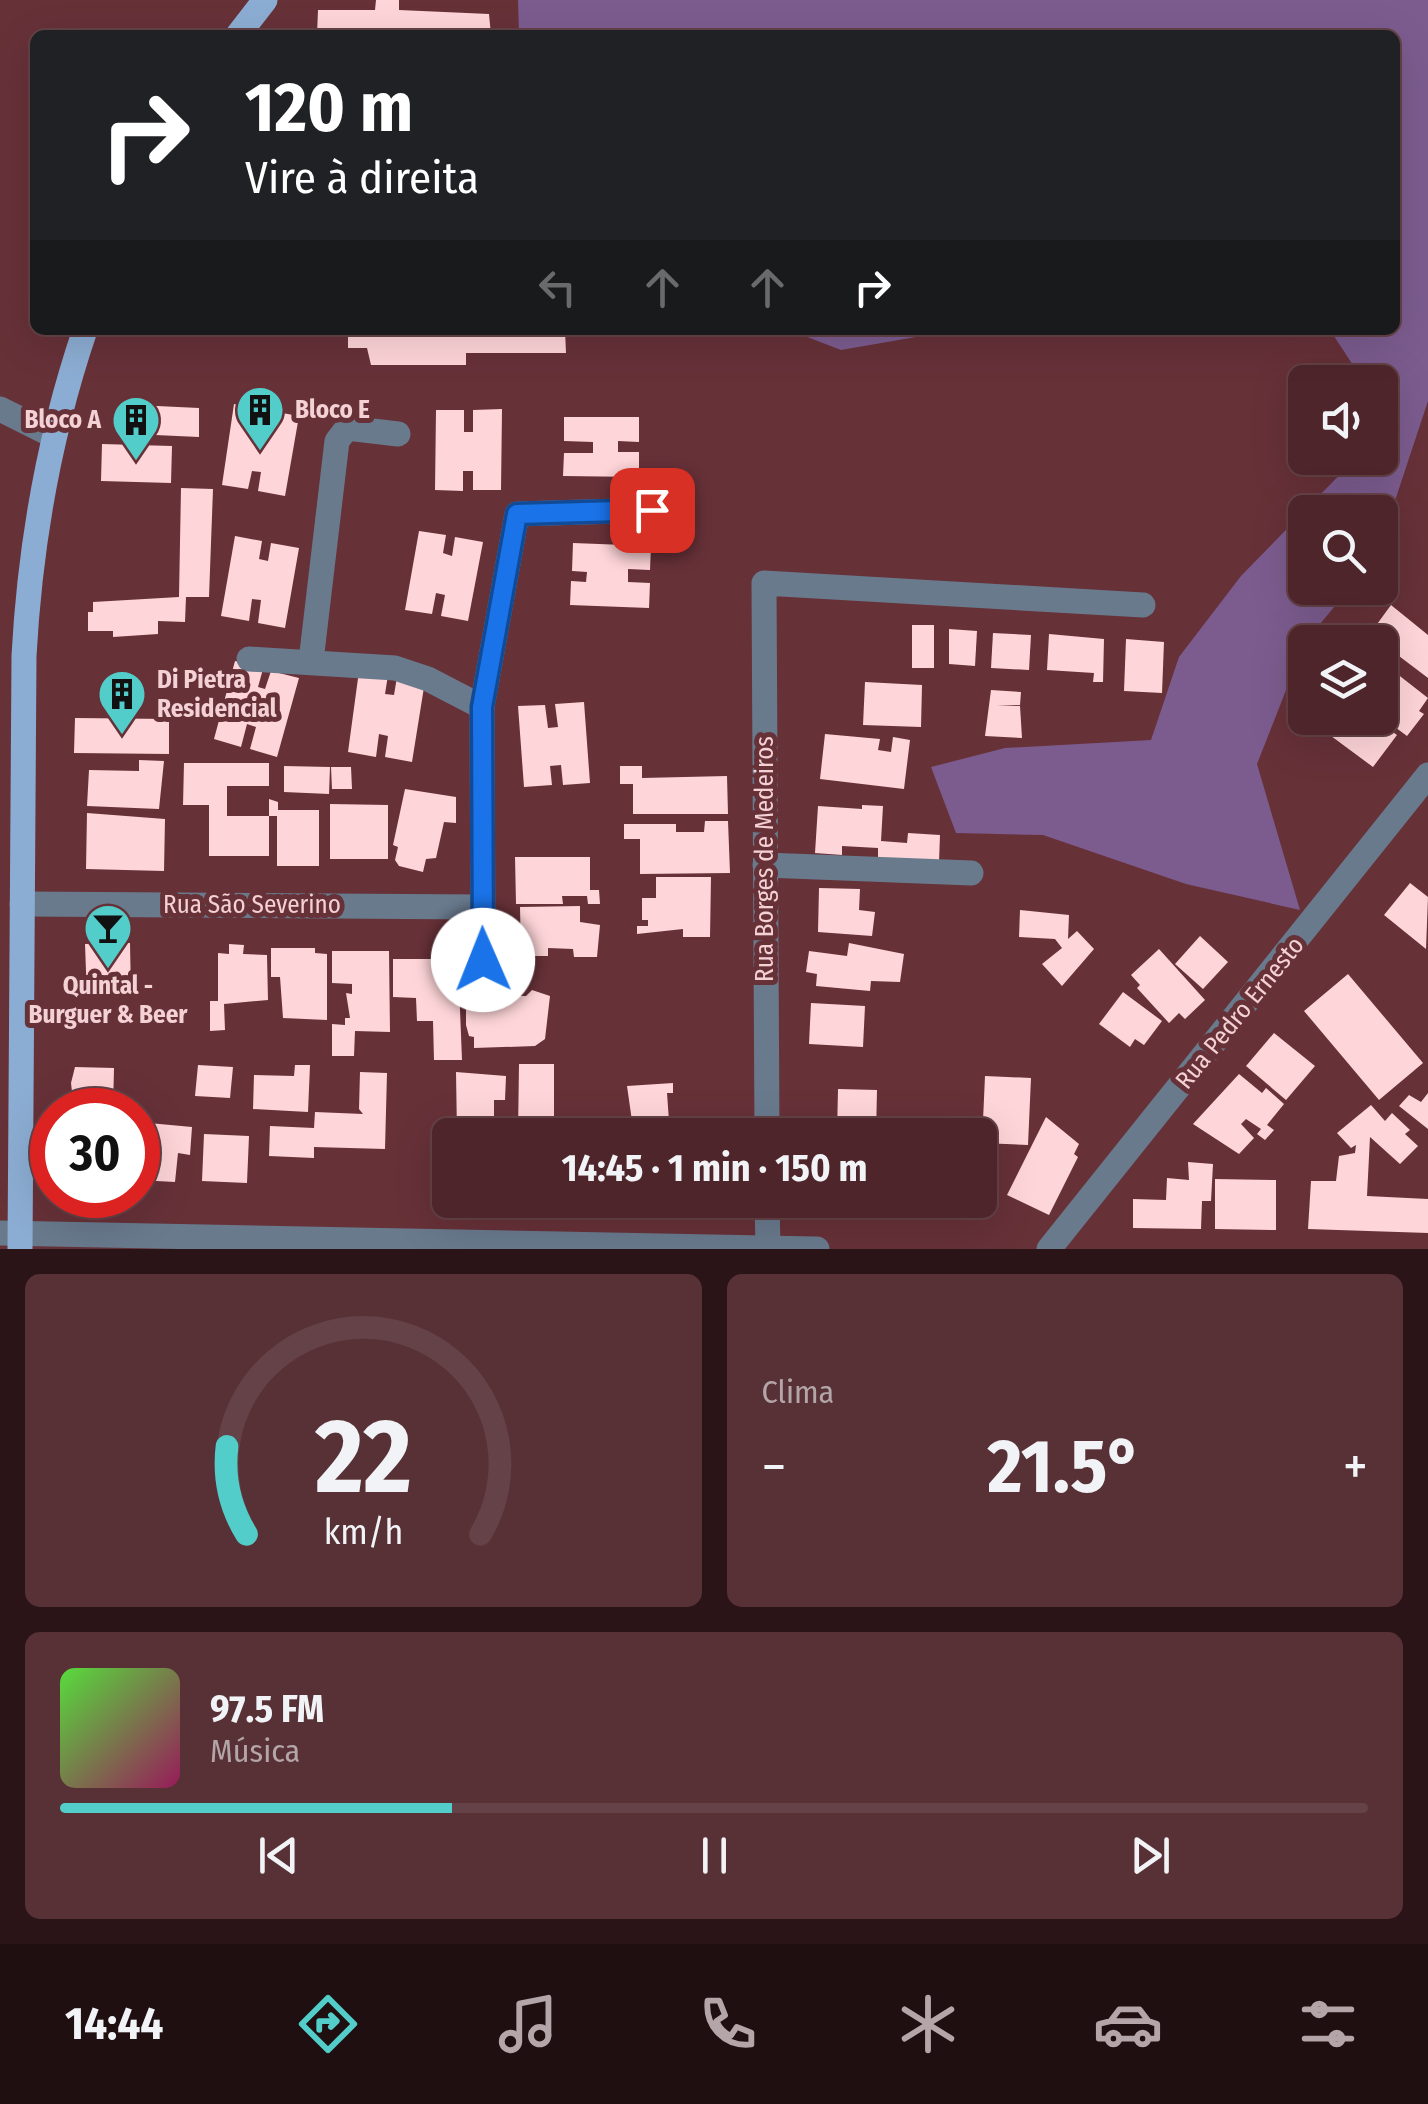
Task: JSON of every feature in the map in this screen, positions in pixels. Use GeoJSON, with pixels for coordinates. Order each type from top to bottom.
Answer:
{"type":"FeatureCollection","features":[{"type":"Feature","properties":{"kind":"main road"},"geometry":{"type":"LineString","coordinates":[[242,30],[265,0]]}},
{"type":"Feature","properties":{"kind":"main road"},"geometry":{"type":"LineString","coordinates":[[14,1239],[28,578],[54,436],[84,335]]}},
{"type":"Feature","properties":{"kind":"street"},"geometry":{"type":"LineString","coordinates":[[0,409],[54,436]]}},
{"type":"Feature","properties":{"kind":"street"},"geometry":{"type":"LineString","coordinates":[[311,661],[337,441],[348,428],[398,434]]}},
{"type":"Feature","properties":{"kind":"street"},"geometry":{"type":"LineString","coordinates":[[483,960],[482,707],[517,514],[652,510]]}},
{"type":"Feature","properties":{"kind":"street","name":"Rua Borges de Medeiros"},"geometry":{"type":"LineString","coordinates":[[767,1118],[764,583],[1144,605]]}},
{"type":"Feature","properties":{"kind":"street"},"geometry":{"type":"LineString","coordinates":[[249,659],[395,668],[428,679],[482,707]]}},
{"type":"Feature","properties":{"kind":"street","name":"Rua Pedro Ernesto"},"geometry":{"type":"LineString","coordinates":[[1050,1249],[1428,776]]}},
{"type":"Feature","properties":{"kind":"street"},"geometry":{"type":"LineString","coordinates":[[766,866],[971,873]]}},
{"type":"Feature","properties":{"kind":"street","name":"Rua São Severino"},"geometry":{"type":"LineString","coordinates":[[22,904],[482,907]]}},
{"type":"Feature","properties":{"kind":"street"},"geometry":{"type":"LineString","coordinates":[[767,1218],[768,1248]]}},
{"type":"Feature","properties":{"kind":"street"},"geometry":{"type":"LineString","coordinates":[[14,1239],[817,1249]]}},
{"type":"Feature","properties":{"kind":"shaded area"},"geometry":{"type":"Polygon","coordinates":[[[518,0],[1428,0],[1428,401],[1397,495],[1320,495],[1339,475],[1398,475],[1398,365],[1353,365],[1333,335],[1400,335],[1400,30],[519,30],[518,0]]]}},
{"type":"Feature","properties":{"kind":"shaded area"},"geometry":{"type":"Polygon","coordinates":[[[802,335],[927,335],[841,350],[802,335]]]}},
{"type":"Feature","properties":{"kind":"shaded area"},"geometry":{"type":"Polygon","coordinates":[[[1288,528],[1288,605],[1336,605],[1319,625],[1288,625],[1288,685],[1257,764],[1300,910],[1186,884],[1043,835],[956,833],[931,767],[1005,748],[1151,740],[1179,657],[1241,576],[1288,528]]]}},
{"type":"Feature","properties":{"kind":"building"},"geometry":{"type":"Polygon","coordinates":[[[376,0],[399,0],[399,10],[489,14],[491,30],[317,30],[318,10],[375,10],[376,0]]]}},
{"type":"Feature","properties":{"kind":"building"},"geometry":{"type":"Polygon","coordinates":[[[348,335],[565,335],[566,353],[466,353],[466,365],[371,365],[367,348],[348,348],[348,335]]]}},
{"type":"Feature","properties":{"kind":"building","name":"Bloco E"},"geometry":{"type":"Polygon","coordinates":[[[234,404],[262,409],[258,432],[269,434],[271,411],[299,416],[285,496],[258,491],[261,472],[252,471],[248,489],[222,485],[234,404]]]}},
{"type":"Feature","properties":{"kind":"building"},"geometry":{"type":"Polygon","coordinates":[[[136,405],[199,408],[199,437],[133,434],[136,405]]]}},
{"type":"Feature","properties":{"kind":"building"},"geometry":{"type":"Polygon","coordinates":[[[502,409],[501,490],[473,490],[473,471],[463,471],[463,491],[435,490],[436,410],[464,410],[464,432],[473,432],[473,410],[502,409]]]}},
{"type":"Feature","properties":{"kind":"building"},"geometry":{"type":"Polygon","coordinates":[[[564,417],[639,417],[639,442],[618,441],[618,452],[639,452],[639,477],[563,476],[564,453],[593,453],[593,442],[564,441],[564,417]]]}},
{"type":"Feature","properties":{"kind":"building","name":"Bloco A"},"geometry":{"type":"Polygon","coordinates":[[[102,444],[172,446],[171,483],[101,481],[102,444]]]}},
{"type":"Feature","properties":{"kind":"building"},"geometry":{"type":"Polygon","coordinates":[[[181,488],[213,489],[209,597],[186,597],[185,622],[158,621],[158,634],[113,637],[113,631],[88,631],[88,612],[93,612],[93,602],[179,597],[181,488]]]}},
{"type":"Feature","properties":{"kind":"building"},"geometry":{"type":"Polygon","coordinates":[[[419,531],[446,535],[443,553],[452,556],[455,537],[483,542],[468,621],[441,616],[445,595],[436,593],[432,614],[405,610],[419,531]]]}},
{"type":"Feature","properties":{"kind":"building"},"geometry":{"type":"Polygon","coordinates":[[[235,536],[262,541],[259,559],[268,561],[271,543],[299,548],[285,628],[258,623],[261,600],[252,599],[249,621],[221,616],[235,536]]]}},
{"type":"Feature","properties":{"kind":"building"},"geometry":{"type":"Polygon","coordinates":[[[573,543],[651,546],[650,570],[628,569],[628,582],[650,583],[649,608],[570,605],[571,581],[586,582],[587,572],[572,571],[573,543]]]}},
{"type":"Feature","properties":{"kind":"building"},"geometry":{"type":"Polygon","coordinates":[[[1391,605],[1428,635],[1428,678],[1398,655],[1398,625],[1376,625],[1391,605]]]}},
{"type":"Feature","properties":{"kind":"building"},"geometry":{"type":"Polygon","coordinates":[[[912,625],[934,625],[934,668],[912,668],[912,625]]]}},
{"type":"Feature","properties":{"kind":"building"},"geometry":{"type":"Polygon","coordinates":[[[949,629],[977,631],[975,666],[949,664],[949,629]]]}},
{"type":"Feature","properties":{"kind":"building"},"geometry":{"type":"Polygon","coordinates":[[[993,633],[1031,635],[1029,670],[991,668],[993,633]]]}},
{"type":"Feature","properties":{"kind":"building"},"geometry":{"type":"Polygon","coordinates":[[[1049,634],[1104,639],[1103,682],[1093,682],[1094,673],[1047,670],[1049,634]]]}},
{"type":"Feature","properties":{"kind":"building"},"geometry":{"type":"Polygon","coordinates":[[[1126,639],[1164,642],[1162,693],[1124,691],[1126,639]]]}},
{"type":"Feature","properties":{"kind":"building"},"geometry":{"type":"Polygon","coordinates":[[[235,661],[263,669],[258,687],[265,689],[271,671],[299,678],[277,757],[250,749],[256,727],[247,724],[241,747],[214,739],[235,661]]]}},
{"type":"Feature","properties":{"kind":"building"},"geometry":{"type":"Polygon","coordinates":[[[359,671],[388,675],[385,694],[394,695],[397,677],[425,681],[412,762],[385,757],[388,736],[379,734],[376,757],[348,752],[359,671]]]}},
{"type":"Feature","properties":{"kind":"building"},"geometry":{"type":"Polygon","coordinates":[[[1398,675],[1428,698],[1419,711],[1424,714],[1407,736],[1398,729],[1398,675]]]}},
{"type":"Feature","properties":{"kind":"building"},"geometry":{"type":"Polygon","coordinates":[[[865,682],[922,685],[921,727],[863,725],[865,682]]]}},
{"type":"Feature","properties":{"kind":"building"},"geometry":{"type":"Polygon","coordinates":[[[991,690],[1021,692],[1020,705],[997,705],[1020,706],[1022,738],[985,736],[991,690]]]}},
{"type":"Feature","properties":{"kind":"building"},"geometry":{"type":"Polygon","coordinates":[[[584,702],[590,783],[563,785],[561,765],[550,766],[552,785],[524,787],[518,706],[545,705],[548,728],[558,727],[555,704],[584,702]]]}},
{"type":"Feature","properties":{"kind":"building","name":"Di Pietra Residencial"},"geometry":{"type":"Polygon","coordinates":[[[75,718],[169,719],[169,754],[74,753],[75,718]]]}},
{"type":"Feature","properties":{"kind":"building"},"geometry":{"type":"Polygon","coordinates":[[[825,734],[880,739],[878,750],[891,752],[893,737],[910,740],[904,789],[820,779],[825,734]]]}},
{"type":"Feature","properties":{"kind":"building"},"geometry":{"type":"Polygon","coordinates":[[[1330,735],[1397,735],[1373,767],[1330,735]]]}},
{"type":"Feature","properties":{"kind":"building"},"geometry":{"type":"Polygon","coordinates":[[[139,760],[164,761],[159,809],[87,806],[89,770],[139,771],[139,760]]]}},
{"type":"Feature","properties":{"kind":"building"},"geometry":{"type":"Polygon","coordinates":[[[184,763],[269,763],[269,786],[227,786],[227,816],[269,816],[269,856],[209,856],[209,805],[183,805],[184,763]]]}},
{"type":"Feature","properties":{"kind":"building"},"geometry":{"type":"Polygon","coordinates":[[[284,766],[330,767],[329,794],[284,792],[284,766]]]}},
{"type":"Feature","properties":{"kind":"building"},"geometry":{"type":"Polygon","coordinates":[[[620,766],[642,766],[642,778],[727,776],[728,814],[633,814],[633,784],[620,784],[620,766]]]}},
{"type":"Feature","properties":{"kind":"building"},"geometry":{"type":"Polygon","coordinates":[[[331,767],[351,767],[352,789],[332,789],[331,767]]]}},
{"type":"Feature","properties":{"kind":"building"},"geometry":{"type":"Polygon","coordinates":[[[405,789],[456,797],[456,823],[444,822],[436,858],[426,859],[423,872],[399,866],[395,860],[398,847],[393,845],[405,789]]]}},
{"type":"Feature","properties":{"kind":"building"},"geometry":{"type":"Polygon","coordinates":[[[269,799],[278,802],[278,810],[319,810],[319,866],[277,866],[277,816],[269,816],[269,799]]]}},
{"type":"Feature","properties":{"kind":"building"},"geometry":{"type":"Polygon","coordinates":[[[330,804],[388,805],[388,859],[330,859],[330,804]]]}},
{"type":"Feature","properties":{"kind":"building"},"geometry":{"type":"Polygon","coordinates":[[[862,805],[883,806],[881,841],[907,843],[908,833],[940,835],[939,862],[878,858],[878,848],[842,846],[842,855],[815,853],[818,806],[862,809],[862,805]]]}},
{"type":"Feature","properties":{"kind":"building"},"geometry":{"type":"Polygon","coordinates":[[[87,813],[165,819],[164,871],[86,869],[87,813]]]}},
{"type":"Feature","properties":{"kind":"building"},"geometry":{"type":"Polygon","coordinates":[[[705,821],[728,821],[730,873],[640,874],[640,839],[624,839],[624,824],[676,824],[676,832],[704,832],[705,821]]]}},
{"type":"Feature","properties":{"kind":"building"},"geometry":{"type":"Polygon","coordinates":[[[515,857],[590,857],[590,890],[599,890],[600,904],[588,904],[587,896],[562,896],[563,904],[516,904],[515,857]]]}},
{"type":"Feature","properties":{"kind":"building"},"geometry":{"type":"Polygon","coordinates":[[[656,877],[711,877],[710,937],[683,937],[683,929],[637,934],[637,926],[648,926],[648,920],[642,920],[642,898],[656,898],[656,877]]]}},
{"type":"Feature","properties":{"kind":"building"},"geometry":{"type":"Polygon","coordinates":[[[1410,883],[1428,897],[1426,949],[1384,915],[1410,883]]]}},
{"type":"Feature","properties":{"kind":"building"},"geometry":{"type":"Polygon","coordinates":[[[819,888],[860,889],[859,910],[875,912],[872,936],[818,932],[819,888]]]}},
{"type":"Feature","properties":{"kind":"building"},"geometry":{"type":"Polygon","coordinates":[[[580,906],[580,922],[600,925],[597,957],[574,957],[573,949],[548,948],[548,956],[521,956],[520,907],[580,906]]]}},
{"type":"Feature","properties":{"kind":"building"},"geometry":{"type":"Polygon","coordinates":[[[1020,910],[1069,915],[1068,939],[1077,931],[1094,949],[1062,986],[1042,964],[1062,948],[1055,939],[1019,937],[1020,910]]]}},
{"type":"Feature","properties":{"kind":"building"},"geometry":{"type":"Polygon","coordinates":[[[1200,936],[1228,962],[1203,989],[1175,964],[1200,936]]]}},
{"type":"Feature","properties":{"kind":"building","name":"Quintal - Burguer & Beer"},"geometry":{"type":"Polygon","coordinates":[[[130,943],[131,996],[87,998],[85,944],[130,943]]]}},
{"type":"Feature","properties":{"kind":"building"},"geometry":{"type":"Polygon","coordinates":[[[849,943],[904,954],[900,982],[871,981],[870,991],[816,986],[817,974],[806,972],[809,951],[847,956],[849,943]]]}},
{"type":"Feature","properties":{"kind":"building"},"geometry":{"type":"Polygon","coordinates":[[[229,944],[244,945],[243,954],[267,955],[268,1000],[224,1004],[225,1030],[210,1031],[210,1001],[218,1001],[218,953],[229,954],[229,944]]]}},
{"type":"Feature","properties":{"kind":"building"},"geometry":{"type":"Polygon","coordinates":[[[271,948],[315,948],[315,953],[327,954],[327,1020],[283,1018],[280,977],[271,977],[271,948]]]}},
{"type":"Feature","properties":{"kind":"building"},"geometry":{"type":"Polygon","coordinates":[[[1159,949],[1205,1000],[1185,1019],[1179,1013],[1169,1023],[1137,988],[1140,985],[1131,975],[1159,949]]]}},
{"type":"Feature","properties":{"kind":"building"},"geometry":{"type":"Polygon","coordinates":[[[332,951],[389,951],[390,1032],[355,1031],[354,1056],[332,1056],[332,1024],[345,1025],[345,1018],[350,1018],[346,993],[352,994],[352,984],[332,983],[332,951]]]}},
{"type":"Feature","properties":{"kind":"building"},"geometry":{"type":"Polygon","coordinates":[[[393,959],[458,959],[462,1060],[434,1060],[433,1021],[417,1021],[416,998],[393,997],[393,959]]]}},
{"type":"Feature","properties":{"kind":"building"},"geometry":{"type":"Polygon","coordinates":[[[1348,974],[1423,1063],[1379,1100],[1304,1011],[1348,974]]]}},
{"type":"Feature","properties":{"kind":"building"},"geometry":{"type":"Polygon","coordinates":[[[497,989],[512,989],[512,996],[526,996],[532,990],[550,996],[545,1039],[535,1046],[474,1048],[474,1037],[469,1036],[466,1025],[466,993],[493,993],[497,989]]]}},
{"type":"Feature","properties":{"kind":"building"},"geometry":{"type":"Polygon","coordinates":[[[1123,992],[1162,1021],[1144,1045],[1135,1039],[1130,1047],[1099,1024],[1123,992]]]}},
{"type":"Feature","properties":{"kind":"building"},"geometry":{"type":"Polygon","coordinates":[[[811,1003],[865,1006],[863,1047],[809,1044],[811,1003]]]}},
{"type":"Feature","properties":{"kind":"building"},"geometry":{"type":"Polygon","coordinates":[[[1274,1033],[1315,1066],[1286,1100],[1246,1066],[1274,1033]]]}},
{"type":"Feature","properties":{"kind":"building"},"geometry":{"type":"Polygon","coordinates":[[[519,1064],[554,1064],[554,1118],[518,1118],[519,1064]]]}},
{"type":"Feature","properties":{"kind":"building"},"geometry":{"type":"Polygon","coordinates":[[[198,1065],[233,1067],[230,1098],[195,1096],[198,1065]]]}},
{"type":"Feature","properties":{"kind":"building"},"geometry":{"type":"Polygon","coordinates":[[[295,1065],[310,1065],[308,1112],[253,1109],[254,1075],[294,1076],[295,1065]]]}},
{"type":"Feature","properties":{"kind":"building"},"geometry":{"type":"Polygon","coordinates":[[[75,1067],[114,1068],[114,1088],[72,1088],[75,1067]]]}},
{"type":"Feature","properties":{"kind":"building"},"geometry":{"type":"Polygon","coordinates":[[[360,1072],[387,1073],[385,1149],[314,1147],[314,1158],[269,1156],[270,1126],[314,1128],[315,1112],[363,1114],[359,1109],[360,1072]]]}},
{"type":"Feature","properties":{"kind":"building"},"geometry":{"type":"Polygon","coordinates":[[[456,1072],[506,1076],[505,1100],[494,1100],[494,1118],[457,1118],[456,1072]]]}},
{"type":"Feature","properties":{"kind":"building"},"geometry":{"type":"Polygon","coordinates":[[[1239,1074],[1262,1093],[1266,1088],[1284,1104],[1267,1125],[1274,1130],[1265,1140],[1257,1134],[1261,1129],[1246,1119],[1241,1124],[1254,1138],[1239,1154],[1193,1124],[1239,1074]]]}},
{"type":"Feature","properties":{"kind":"building"},"geometry":{"type":"Polygon","coordinates":[[[985,1076],[1031,1078],[1028,1145],[997,1144],[997,1118],[983,1118],[985,1076]]]}},
{"type":"Feature","properties":{"kind":"building"},"geometry":{"type":"Polygon","coordinates":[[[673,1083],[673,1093],[667,1093],[669,1118],[632,1118],[627,1086],[673,1083]]]}},
{"type":"Feature","properties":{"kind":"building"},"geometry":{"type":"Polygon","coordinates":[[[838,1089],[877,1090],[876,1118],[837,1118],[838,1089]]]}},
{"type":"Feature","properties":{"kind":"building"},"geometry":{"type":"Polygon","coordinates":[[[1428,1093],[1428,1129],[1399,1106],[1409,1095],[1421,1102],[1428,1093]]]}},
{"type":"Feature","properties":{"kind":"building"},"geometry":{"type":"Polygon","coordinates":[[[1371,1105],[1385,1121],[1392,1113],[1410,1130],[1405,1134],[1418,1146],[1400,1164],[1370,1137],[1367,1196],[1428,1199],[1428,1233],[1308,1229],[1311,1181],[1336,1181],[1339,1156],[1355,1153],[1356,1145],[1351,1148],[1337,1133],[1371,1105]]]}},
{"type":"Feature","properties":{"kind":"building"},"geometry":{"type":"Polygon","coordinates":[[[1046,1117],[1079,1144],[1074,1154],[1078,1157],[1049,1215],[1007,1195],[1046,1117]]]}},
{"type":"Feature","properties":{"kind":"building"},"geometry":{"type":"Polygon","coordinates":[[[160,1124],[192,1127],[190,1155],[178,1153],[175,1182],[160,1181],[160,1124]]]}},
{"type":"Feature","properties":{"kind":"building"},"geometry":{"type":"Polygon","coordinates":[[[204,1134],[249,1136],[247,1183],[202,1181],[204,1134]]]}},
{"type":"Feature","properties":{"kind":"building"},"geometry":{"type":"Polygon","coordinates":[[[1188,1162],[1213,1164],[1211,1201],[1202,1201],[1201,1229],[1133,1228],[1133,1199],[1166,1200],[1167,1178],[1189,1180],[1188,1162]]]}},
{"type":"Feature","properties":{"kind":"building"},"geometry":{"type":"Polygon","coordinates":[[[1215,1179],[1276,1180],[1276,1230],[1215,1229],[1215,1179]]]}},
{"type":"Feature","properties":{"kind":"place","name":"Bloco E"},"geometry":{"type":"Point","coordinates":[260,452]}},
{"type":"Feature","properties":{"kind":"place","name":"Bloco A"},"geometry":{"type":"Point","coordinates":[136,462]}},
{"type":"Feature","properties":{"kind":"place","name":"Di Pietra Residencial"},"geometry":{"type":"Point","coordinates":[122,736]}},
{"type":"Feature","properties":{"kind":"place","name":"Quintal - Burguer & Beer"},"geometry":{"type":"Point","coordinates":[108,970]}},
{"type":"Feature","properties":{"kind":"route"},"geometry":{"type":"LineString","coordinates":[[483,960],[482,707],[517,514],[652,510]]}}]}
